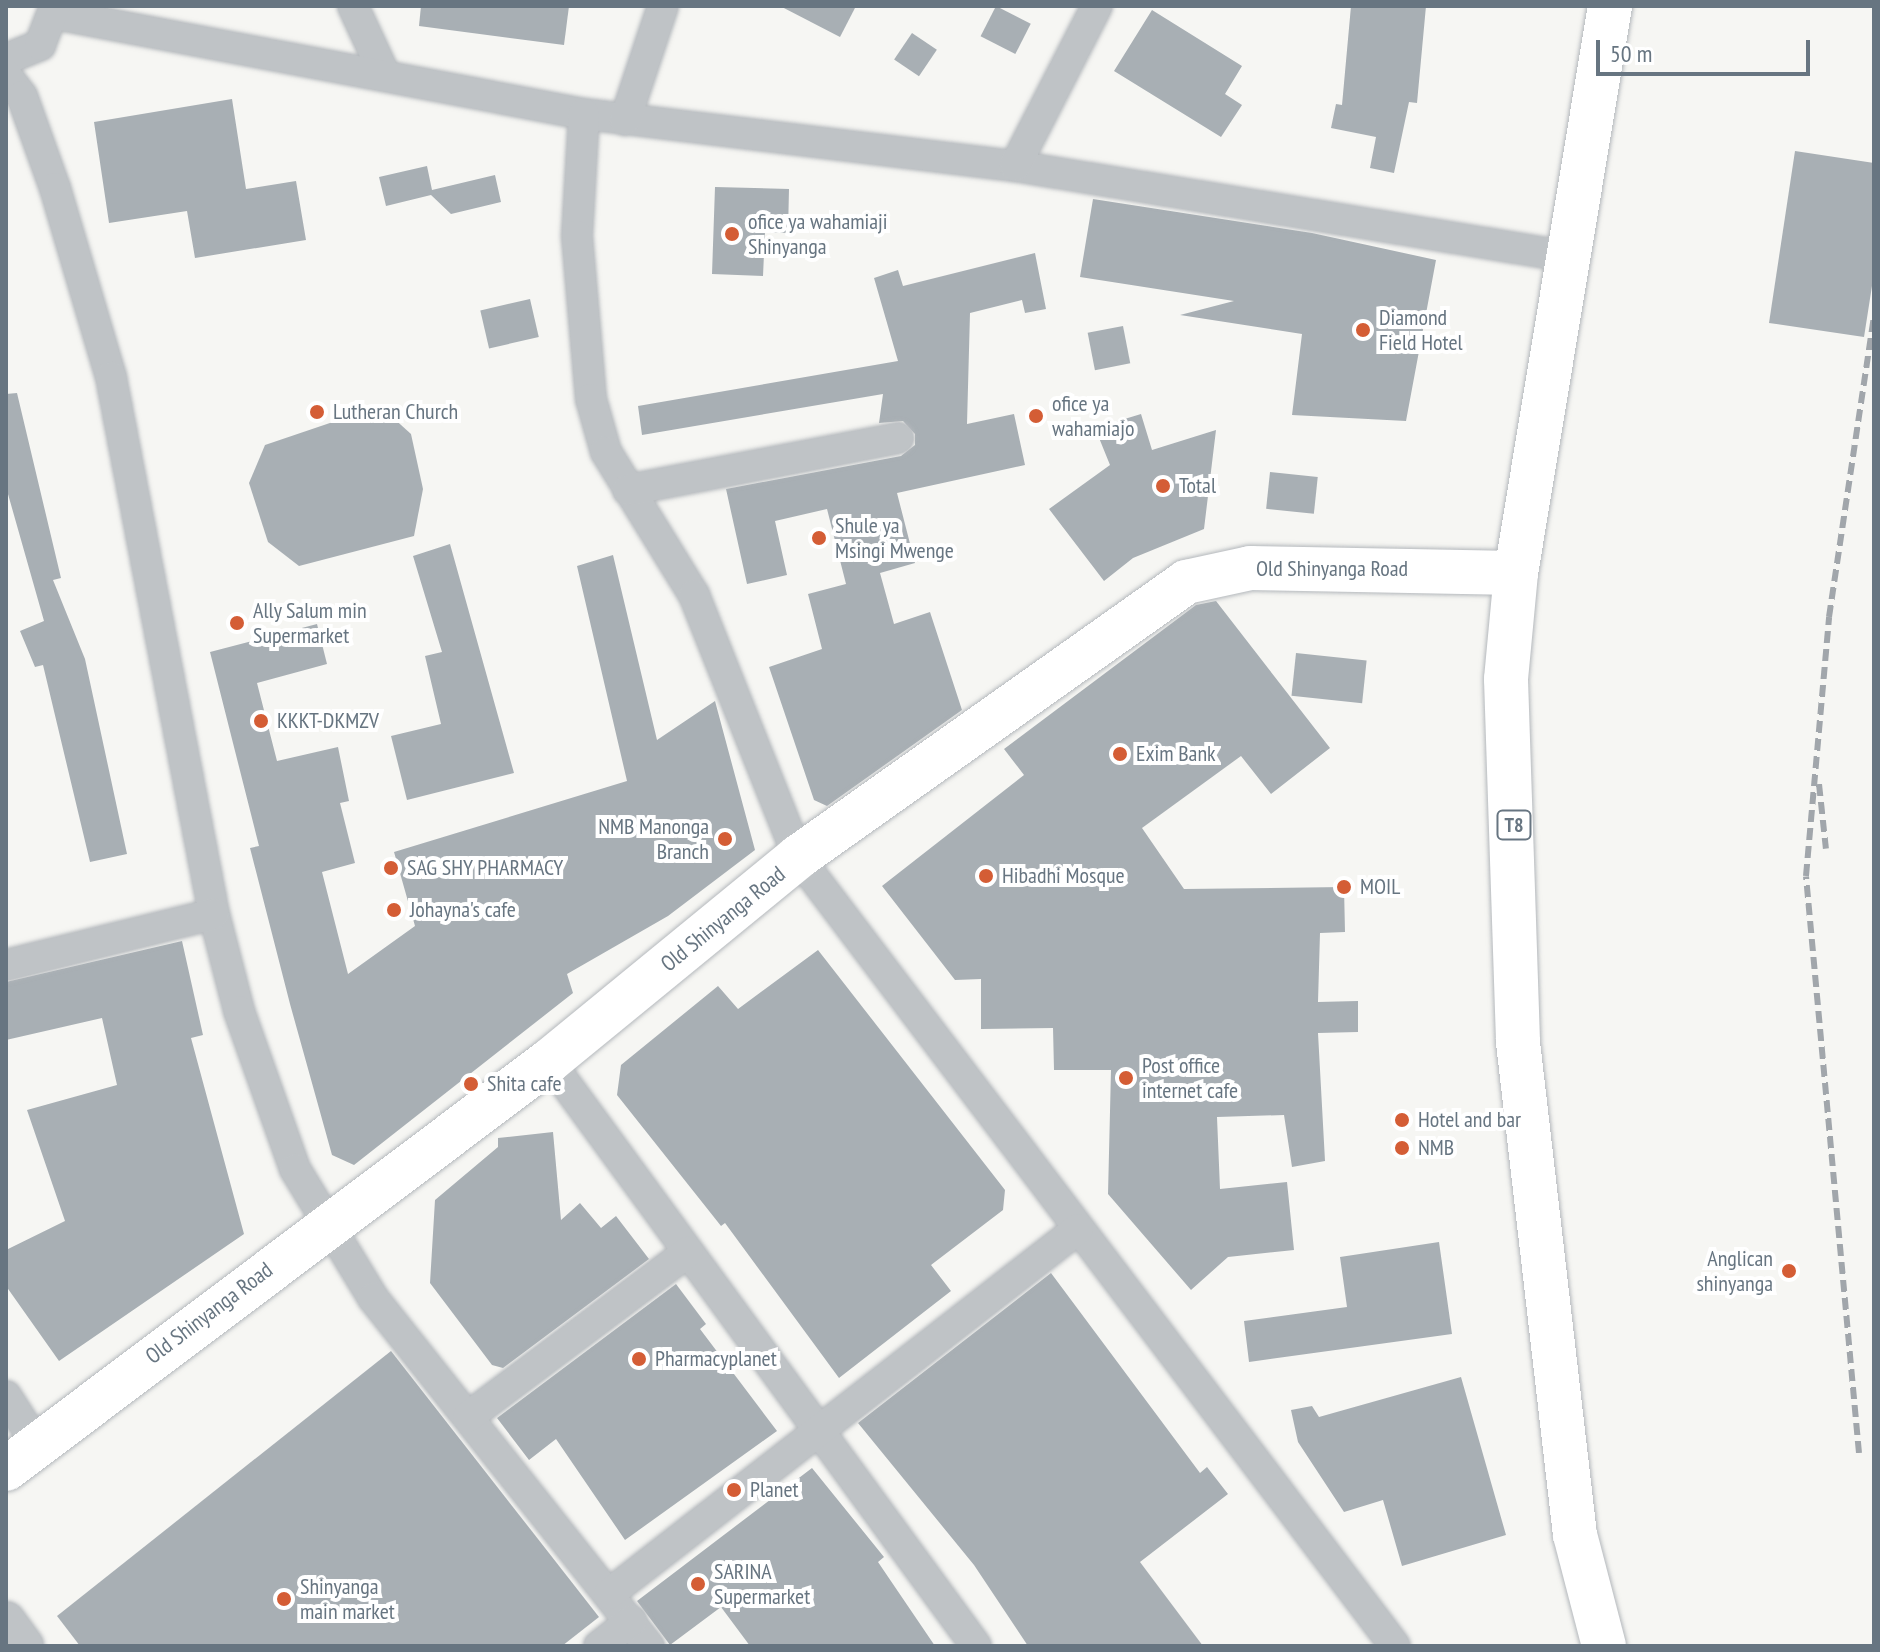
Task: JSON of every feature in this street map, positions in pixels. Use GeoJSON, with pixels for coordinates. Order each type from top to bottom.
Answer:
{"type":"FeatureCollection","features":[{"type":"Feature","properties":{"kind":"main road","name":"T8"},"geometry":{"type":"LineString","coordinates":[[1604,1646],[1575,1535],[1518,1041],[1506,679],[1516,573],[1571,257],[1610,6]]}},
{"type":"Feature","properties":{"kind":"main road","name":"Old Shinyanga Road"},"geometry":{"type":"LineString","coordinates":[[21,1456],[549,1061],[798,857],[1186,582],[1250,568],[1516,573]]}},
{"type":"Feature","properties":{"kind":"street"},"geometry":{"type":"LineString","coordinates":[[353,6],[384,73]]}},
{"type":"Feature","properties":{"kind":"street"},"geometry":{"type":"LineString","coordinates":[[625,120],[663,6]]}},
{"type":"Feature","properties":{"kind":"street"},"geometry":{"type":"LineString","coordinates":[[1015,166],[1097,6]]}},
{"type":"Feature","properties":{"kind":"street"},"geometry":{"type":"LineString","coordinates":[[6,59],[40,45],[55,10],[584,114],[1015,166],[1571,257]]}},
{"type":"Feature","properties":{"kind":"street"},"geometry":{"type":"LineString","coordinates":[[6,75],[22,96],[55,188],[111,377],[214,914],[239,1011],[295,1169],[325,1226],[373,1298],[649,1646]]}},
{"type":"Feature","properties":{"kind":"street"},"geometry":{"type":"LineString","coordinates":[[584,114],[577,236],[591,399],[606,452],[694,595],[798,857],[1395,1646]]}},
{"type":"Feature","properties":{"kind":"street"},"geometry":{"type":"LineString","coordinates":[[628,490],[898,438]]}},
{"type":"Feature","properties":{"kind":"street"},"geometry":{"type":"LineString","coordinates":[[6,965],[214,914]]}},
{"type":"Feature","properties":{"kind":"street"},"geometry":{"type":"LineString","coordinates":[[549,1061],[976,1646]]}},
{"type":"Feature","properties":{"kind":"street"},"geometry":{"type":"LineString","coordinates":[[609,1594],[816,1429],[1078,1229]]}},
{"type":"Feature","properties":{"kind":"street"},"geometry":{"type":"LineString","coordinates":[[468,1417],[688,1252]]}},
{"type":"Feature","properties":{"kind":"street"},"geometry":{"type":"LineString","coordinates":[[6,1396],[21,1456]]}},
{"type":"Feature","properties":{"kind":"street"},"geometry":{"type":"LineString","coordinates":[[6,1621],[24,1646]]}},
{"type":"Feature","properties":{"kind":"street"},"geometry":{"type":"LineString","coordinates":[[599,1646],[631,1621]]}},
{"type":"Feature","properties":{"kind":"building"},"geometry":{"type":"Polygon","coordinates":[[[421,6],[569,6],[564,45],[419,26],[421,6]]]}},
{"type":"Feature","properties":{"kind":"building"},"geometry":{"type":"Polygon","coordinates":[[[780,6],[856,6],[840,37],[780,6]]]}},
{"type":"Feature","properties":{"kind":"building"},"geometry":{"type":"Polygon","coordinates":[[[996,6],[1031,24],[1015,54],[981,36],[996,6]]]}},
{"type":"Feature","properties":{"kind":"building"},"geometry":{"type":"Polygon","coordinates":[[[1351,6],[1426,6],[1417,103],[1409,102],[1394,173],[1370,168],[1376,137],[1331,128],[1336,104],[1342,105],[1351,6]]]}},
{"type":"Feature","properties":{"kind":"building"},"geometry":{"type":"Polygon","coordinates":[[[1152,10],[1242,66],[1225,94],[1242,105],[1221,137],[1114,71],[1152,10]]]}},
{"type":"Feature","properties":{"kind":"building"},"geometry":{"type":"Polygon","coordinates":[[[912,33],[937,50],[919,76],[894,60],[912,33]]]}},
{"type":"Feature","properties":{"kind":"building"},"geometry":{"type":"Polygon","coordinates":[[[232,99],[246,189],[296,181],[306,240],[195,258],[187,211],[109,223],[94,122],[232,99]]]}},
{"type":"Feature","properties":{"kind":"building"},"geometry":{"type":"Polygon","coordinates":[[[1795,151],[1874,163],[1874,273],[1864,337],[1769,323],[1795,151]]]}},
{"type":"Feature","properties":{"kind":"building"},"geometry":{"type":"Polygon","coordinates":[[[427,166],[432,190],[495,175],[501,202],[451,214],[431,195],[386,206],[379,177],[427,166]]]}},
{"type":"Feature","properties":{"kind":"building"},"geometry":{"type":"Polygon","coordinates":[[[715,187],[789,189],[788,233],[765,232],[763,276],[712,274],[715,187]]]}},
{"type":"Feature","properties":{"kind":"building"},"geometry":{"type":"Polygon","coordinates":[[[1093,199],[1312,233],[1436,260],[1406,421],[1292,415],[1302,334],[1180,315],[1234,301],[1080,277],[1093,199]]]}},
{"type":"Feature","properties":{"kind":"building"},"geometry":{"type":"Polygon","coordinates":[[[1035,253],[1046,309],[1025,313],[1022,300],[970,313],[967,424],[1014,414],[1025,465],[897,493],[915,563],[880,573],[894,624],[930,612],[962,710],[827,806],[814,800],[769,667],[822,649],[808,594],[846,584],[827,509],[775,521],[787,575],[747,584],[726,489],[901,456],[915,445],[915,434],[903,421],[879,423],[883,394],[642,435],[638,406],[898,361],[874,278],[898,270],[903,286],[1035,253]]]}},
{"type":"Feature","properties":{"kind":"building"},"geometry":{"type":"Polygon","coordinates":[[[530,299],[539,337],[489,348],[480,310],[530,299]]]}},
{"type":"Feature","properties":{"kind":"building"},"geometry":{"type":"Polygon","coordinates":[[[1123,326],[1130,363],[1095,370],[1088,333],[1123,326]]]}},
{"type":"Feature","properties":{"kind":"building"},"geometry":{"type":"Polygon","coordinates":[[[17,393],[61,578],[53,580],[85,659],[127,854],[90,862],[43,665],[35,667],[20,631],[44,621],[6,487],[6,394],[17,393]]]}},
{"type":"Feature","properties":{"kind":"building"},"geometry":{"type":"Polygon","coordinates":[[[380,406],[411,434],[423,489],[414,536],[299,566],[268,542],[249,483],[265,445],[380,406]]]}},
{"type":"Feature","properties":{"kind":"building"},"geometry":{"type":"Polygon","coordinates":[[[1141,414],[1152,450],[1216,430],[1204,529],[1133,558],[1104,581],[1049,509],[1110,465],[1095,428],[1141,414]]]}},
{"type":"Feature","properties":{"kind":"building"},"geometry":{"type":"Polygon","coordinates":[[[1270,472],[1318,477],[1314,514],[1266,509],[1270,472]]]}},
{"type":"Feature","properties":{"kind":"building"},"geometry":{"type":"Polygon","coordinates":[[[450,544],[514,773],[407,800],[391,736],[441,724],[425,656],[442,652],[413,556],[450,544]]]}},
{"type":"Feature","properties":{"kind":"building"},"geometry":{"type":"Polygon","coordinates":[[[613,555],[657,740],[715,701],[755,850],[668,916],[567,974],[573,993],[354,1165],[332,1155],[250,848],[259,846],[210,652],[317,624],[327,664],[257,683],[277,761],[338,747],[349,801],[340,803],[355,863],[322,872],[348,974],[415,926],[394,852],[627,781],[577,566],[613,555]]]}},
{"type":"Feature","properties":{"kind":"building"},"geometry":{"type":"Polygon","coordinates":[[[1216,601],[1330,748],[1271,794],[1241,756],[1142,828],[1184,889],[1344,887],[1345,932],[1320,933],[1318,1002],[1358,1001],[1358,1032],[1318,1033],[1325,1161],[1292,1167],[1284,1115],[1217,1117],[1220,1189],[1287,1182],[1294,1250],[1228,1257],[1191,1290],[1108,1194],[1111,1070],[1054,1070],[1053,1028],[981,1029],[981,979],[955,980],[882,886],[1024,775],[1004,749],[1196,605],[1216,601]]]}},
{"type":"Feature","properties":{"kind":"building"},"geometry":{"type":"Polygon","coordinates":[[[1296,653],[1367,660],[1362,703],[1292,696],[1296,653]]]}},
{"type":"Feature","properties":{"kind":"building"},"geometry":{"type":"Polygon","coordinates":[[[182,941],[203,1035],[191,1038],[244,1234],[59,1361],[6,1286],[6,1250],[65,1221],[27,1110],[117,1085],[102,1018],[6,1040],[6,982],[182,941]]]}},
{"type":"Feature","properties":{"kind":"building"},"geometry":{"type":"Polygon","coordinates":[[[818,950],[1005,1190],[1003,1210],[931,1265],[951,1291],[839,1378],[725,1223],[721,1226],[617,1095],[621,1065],[718,986],[738,1009],[818,950]]]}},
{"type":"Feature","properties":{"kind":"building"},"geometry":{"type":"Polygon","coordinates":[[[553,1132],[561,1220],[580,1203],[601,1228],[616,1216],[649,1259],[503,1368],[492,1365],[430,1283],[435,1200],[498,1147],[498,1138],[553,1132]]]}},
{"type":"Feature","properties":{"kind":"building"},"geometry":{"type":"Polygon","coordinates":[[[1439,1242],[1452,1334],[1249,1362],[1244,1321],[1347,1307],[1340,1257],[1439,1242]]]}},
{"type":"Feature","properties":{"kind":"building"},"geometry":{"type":"Polygon","coordinates":[[[1051,1273],[1200,1473],[1207,1467],[1228,1494],[1140,1562],[1203,1646],[1028,1646],[974,1565],[858,1423],[1051,1273]]]}},
{"type":"Feature","properties":{"kind":"building"},"geometry":{"type":"Polygon","coordinates":[[[676,1284],[706,1324],[700,1329],[777,1431],[625,1540],[556,1439],[529,1460],[497,1418],[676,1284]]]}},
{"type":"Feature","properties":{"kind":"building"},"geometry":{"type":"Polygon","coordinates":[[[391,1351],[599,1617],[562,1646],[80,1646],[57,1616],[391,1351]]]}},
{"type":"Feature","properties":{"kind":"building"},"geometry":{"type":"Polygon","coordinates":[[[1461,1377],[1506,1535],[1402,1566],[1383,1500],[1344,1512],[1298,1442],[1291,1410],[1312,1406],[1319,1417],[1461,1377]]]}},
{"type":"Feature","properties":{"kind":"building"},"geometry":{"type":"Polygon","coordinates":[[[812,1468],[884,1557],[878,1562],[935,1646],[750,1646],[721,1607],[670,1645],[637,1601],[812,1468]]]}},
{"type":"Feature","properties":{"kind":"railway"},"geometry":{"type":"LineString","coordinates":[[1859,1453],[1806,876],[1829,617],[1874,316]]}},
{"type":"Feature","properties":{"kind":"railway"},"geometry":{"type":"LineString","coordinates":[[1819,784],[1826,849]]}},
{"type":"Feature","properties":{"kind":"place","name":"ofice ya wahamiaji Shinyanga"},"geometry":{"type":"Point","coordinates":[732,234]}},
{"type":"Feature","properties":{"kind":"place","name":"Diamond Field Hotel"},"geometry":{"type":"Point","coordinates":[1363,330]}},
{"type":"Feature","properties":{"kind":"place","name":"Lutheran Church"},"geometry":{"type":"Point","coordinates":[317,412]}},
{"type":"Feature","properties":{"kind":"place","name":"ofice ya wahamiajo"},"geometry":{"type":"Point","coordinates":[1036,416]}},
{"type":"Feature","properties":{"kind":"place","name":"Total"},"geometry":{"type":"Point","coordinates":[1163,486]}},
{"type":"Feature","properties":{"kind":"place","name":"Shule ya Msingi Mwenge"},"geometry":{"type":"Point","coordinates":[819,538]}},
{"type":"Feature","properties":{"kind":"place","name":"Ally Salum min Supermarket"},"geometry":{"type":"Point","coordinates":[237,623]}},
{"type":"Feature","properties":{"kind":"place","name":"KKKT-DKMZV"},"geometry":{"type":"Point","coordinates":[261,721]}},
{"type":"Feature","properties":{"kind":"place","name":"Exim Bank"},"geometry":{"type":"Point","coordinates":[1120,754]}},
{"type":"Feature","properties":{"kind":"place","name":"NMB Manonga Branch"},"geometry":{"type":"Point","coordinates":[725,839]}},
{"type":"Feature","properties":{"kind":"place","name":"SAG SHY PHARMACY"},"geometry":{"type":"Point","coordinates":[391,868]}},
{"type":"Feature","properties":{"kind":"place","name":"Hibadhi Mosque"},"geometry":{"type":"Point","coordinates":[986,876]}},
{"type":"Feature","properties":{"kind":"place","name":"MOIL"},"geometry":{"type":"Point","coordinates":[1344,887]}},
{"type":"Feature","properties":{"kind":"place","name":"Johayna's cafe"},"geometry":{"type":"Point","coordinates":[394,910]}},
{"type":"Feature","properties":{"kind":"place","name":"Post office internet cafe"},"geometry":{"type":"Point","coordinates":[1126,1078]}},
{"type":"Feature","properties":{"kind":"place","name":"Shita cafe"},"geometry":{"type":"Point","coordinates":[471,1084]}},
{"type":"Feature","properties":{"kind":"place","name":"Hotel and bar"},"geometry":{"type":"Point","coordinates":[1402,1120]}},
{"type":"Feature","properties":{"kind":"place","name":"NMB"},"geometry":{"type":"Point","coordinates":[1402,1148]}},
{"type":"Feature","properties":{"kind":"place","name":"Anglican shinyanga"},"geometry":{"type":"Point","coordinates":[1789,1271]}},
{"type":"Feature","properties":{"kind":"place","name":"Pharmacyplanet"},"geometry":{"type":"Point","coordinates":[639,1359]}},
{"type":"Feature","properties":{"kind":"place","name":"Planet"},"geometry":{"type":"Point","coordinates":[734,1490]}},
{"type":"Feature","properties":{"kind":"place","name":"SARINA Supermarket"},"geometry":{"type":"Point","coordinates":[698,1584]}},
{"type":"Feature","properties":{"kind":"place","name":"Shinyanga main market"},"geometry":{"type":"Point","coordinates":[284,1599]}}]}
